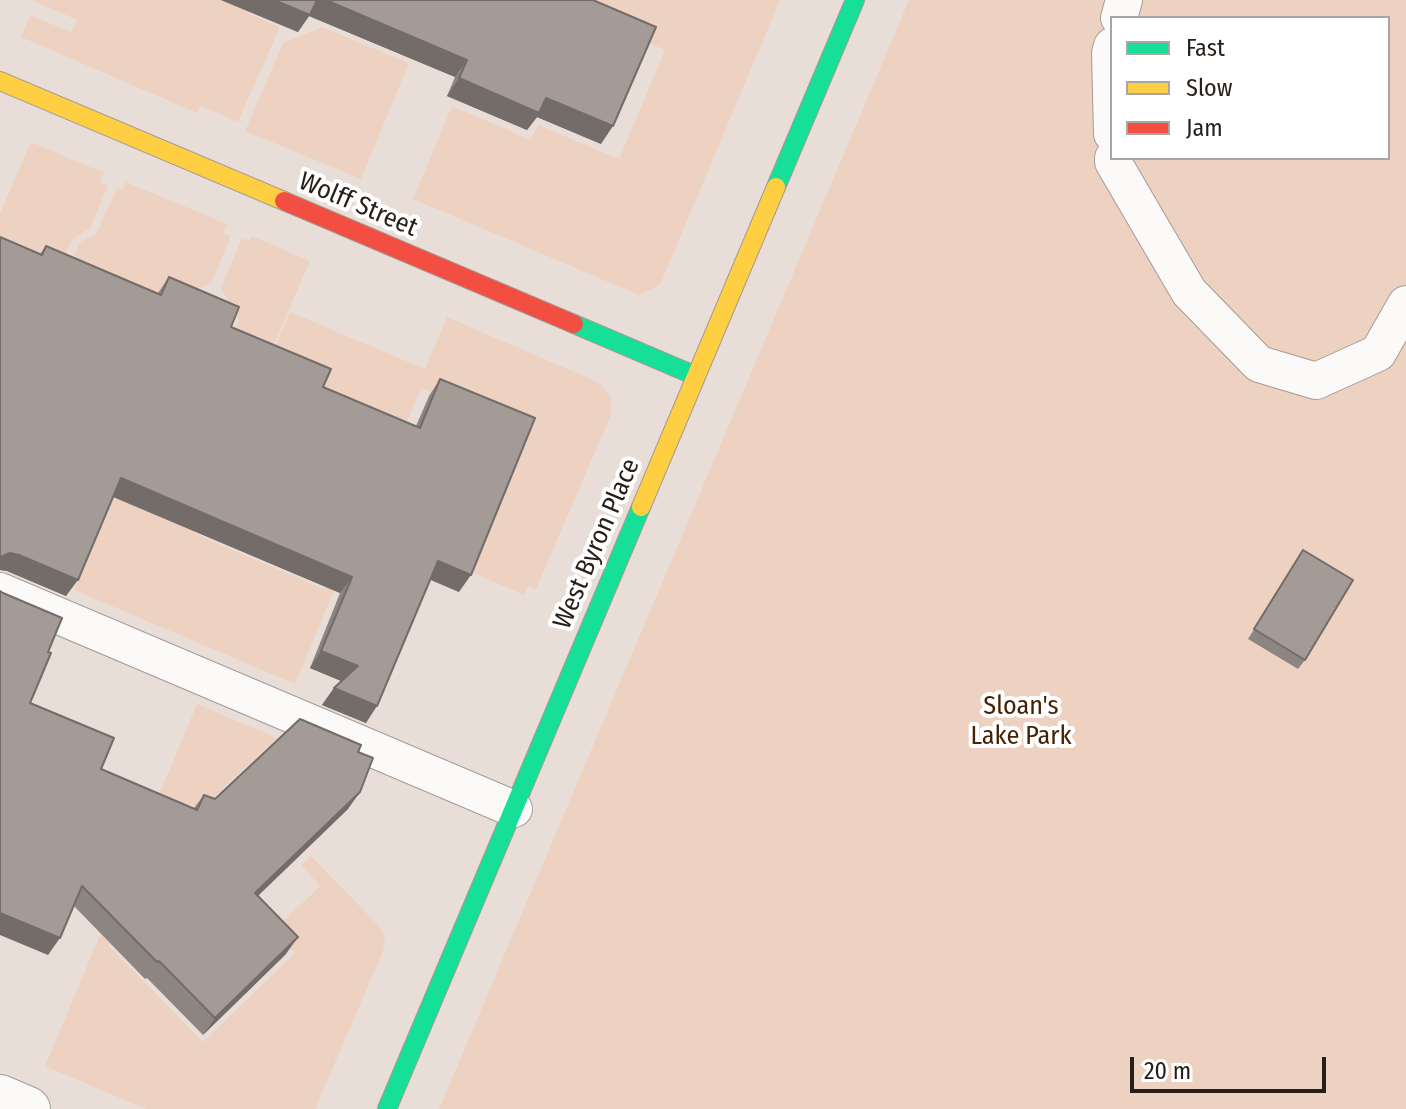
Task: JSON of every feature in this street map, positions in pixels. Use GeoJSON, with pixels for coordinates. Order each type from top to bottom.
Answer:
{"type":"FeatureCollection","features":[{"type":"Feature","properties":{"kind":"street","name":"West Byron Place"},"geometry":{"type":"LineString","coordinates":[[387,1109],[855,0]]}},
{"type":"Feature","properties":{"kind":"street","name":"Wolff Street"},"geometry":{"type":"LineString","coordinates":[[0,81],[696,376]]}},
{"type":"Feature","properties":{"kind":"street"},"geometry":{"type":"LineString","coordinates":[[0,1097],[28,1109]]}},
{"type":"Feature","properties":{"kind":"lane"},"geometry":{"type":"LineString","coordinates":[[1113,160],[1189,292],[1259,364],[1316,381],[1378,353],[1406,304]]}},
{"type":"Feature","properties":{"kind":"lane"},"geometry":{"type":"LineString","coordinates":[[0,591],[514,809]]}},
{"type":"Feature","properties":{"kind":"green space"},"geometry":{"type":"Polygon","coordinates":[[[32,0],[255,0],[249,14],[280,27],[238,122],[201,106],[197,113],[21,37],[30,15],[71,32],[77,20],[32,0]]]}},
{"type":"Feature","properties":{"kind":"green space"},"geometry":{"type":"Polygon","coordinates":[[[510,0],[780,0],[660,285],[639,295],[413,199],[452,106],[531,140],[538,125],[619,159],[665,50],[550,1],[510,0]]]}},
{"type":"Feature","properties":{"kind":"green space","name":"Sloan's Lake Park"},"geometry":{"type":"Polygon","coordinates":[[[909,0],[1406,0],[1406,1109],[439,1109],[909,0]]]}},
{"type":"Feature","properties":{"kind":"green space"},"geometry":{"type":"Polygon","coordinates":[[[322,27],[409,63],[361,179],[245,131],[283,43],[322,27]]]}},
{"type":"Feature","properties":{"kind":"green space"},"geometry":{"type":"Polygon","coordinates":[[[31,142],[104,173],[100,182],[108,186],[90,228],[72,240],[62,261],[39,251],[30,270],[0,257],[0,213],[31,142]]]}},
{"type":"Feature","properties":{"kind":"green space"},"geometry":{"type":"Polygon","coordinates":[[[126,182],[227,224],[223,233],[231,236],[211,283],[175,298],[156,291],[147,311],[64,279],[80,242],[96,234],[117,188],[123,190],[126,182]]]}},
{"type":"Feature","properties":{"kind":"green space"},"geometry":{"type":"Polygon","coordinates":[[[252,236],[310,261],[267,360],[229,344],[239,320],[221,288],[242,238],[249,241],[252,236]]]}},
{"type":"Feature","properties":{"kind":"green space"},"geometry":{"type":"Polygon","coordinates":[[[290,312],[425,369],[447,317],[600,383],[611,398],[611,415],[536,589],[528,586],[524,595],[469,571],[526,432],[421,388],[352,552],[269,361],[290,312]]]}},
{"type":"Feature","properties":{"kind":"green space"},"geometry":{"type":"Polygon","coordinates":[[[266,361],[193,533],[324,589],[340,551],[349,555],[295,684],[74,590],[103,520],[0,460],[266,361]]]}},
{"type":"Feature","properties":{"kind":"green space"},"geometry":{"type":"Polygon","coordinates":[[[197,704],[277,738],[201,809],[189,804],[171,846],[198,859],[108,945],[203,1042],[295,953],[274,930],[320,886],[301,865],[311,856],[378,925],[385,942],[315,1109],[146,1109],[45,1066],[197,704]]]}},
{"type":"Feature","properties":{"kind":"building"},"geometry":{"type":"Polygon","coordinates":[[[274,0],[317,0],[310,15],[274,0]]]}},
{"type":"Feature","properties":{"kind":"building"},"geometry":{"type":"Polygon","coordinates":[[[326,0],[593,0],[656,27],[613,126],[546,98],[539,113],[459,78],[467,60],[326,0]]]}},
{"type":"Feature","properties":{"kind":"building"},"geometry":{"type":"Polygon","coordinates":[[[0,237],[42,255],[46,246],[161,295],[169,277],[239,307],[231,327],[331,369],[323,387],[420,428],[440,379],[535,418],[471,575],[438,561],[377,706],[334,688],[358,666],[321,651],[352,577],[121,478],[78,580],[19,555],[10,553],[0,557],[0,237]]]}},
{"type":"Feature","properties":{"kind":"building"},"geometry":{"type":"Polygon","coordinates":[[[1303,550],[1353,580],[1305,660],[1254,629],[1303,550]]]}},
{"type":"Feature","properties":{"kind":"building"},"geometry":{"type":"Polygon","coordinates":[[[0,591],[62,618],[30,703],[114,738],[101,769],[197,810],[204,795],[215,799],[300,719],[361,745],[358,752],[373,758],[360,792],[255,893],[298,937],[215,1018],[82,886],[60,938],[0,913],[0,591]]]}},
{"type":"Feature","properties":{"kind":"traffic: fast"},"geometry":{"type":"LineString","coordinates":[[776,187],[855,0]]}},
{"type":"Feature","properties":{"kind":"traffic: fast"},"geometry":{"type":"LineString","coordinates":[[574,324],[696,376]]}},
{"type":"Feature","properties":{"kind":"traffic: fast"},"geometry":{"type":"LineString","coordinates":[[387,1109],[641,507]]}},
{"type":"Feature","properties":{"kind":"traffic: slow"},"geometry":{"type":"LineString","coordinates":[[0,81],[284,201]]}},
{"type":"Feature","properties":{"kind":"traffic: slow"},"geometry":{"type":"LineString","coordinates":[[641,507],[776,187]]}},
{"type":"Feature","properties":{"kind":"traffic: jam"},"geometry":{"type":"LineString","coordinates":[[284,201],[574,324]]}}]}
